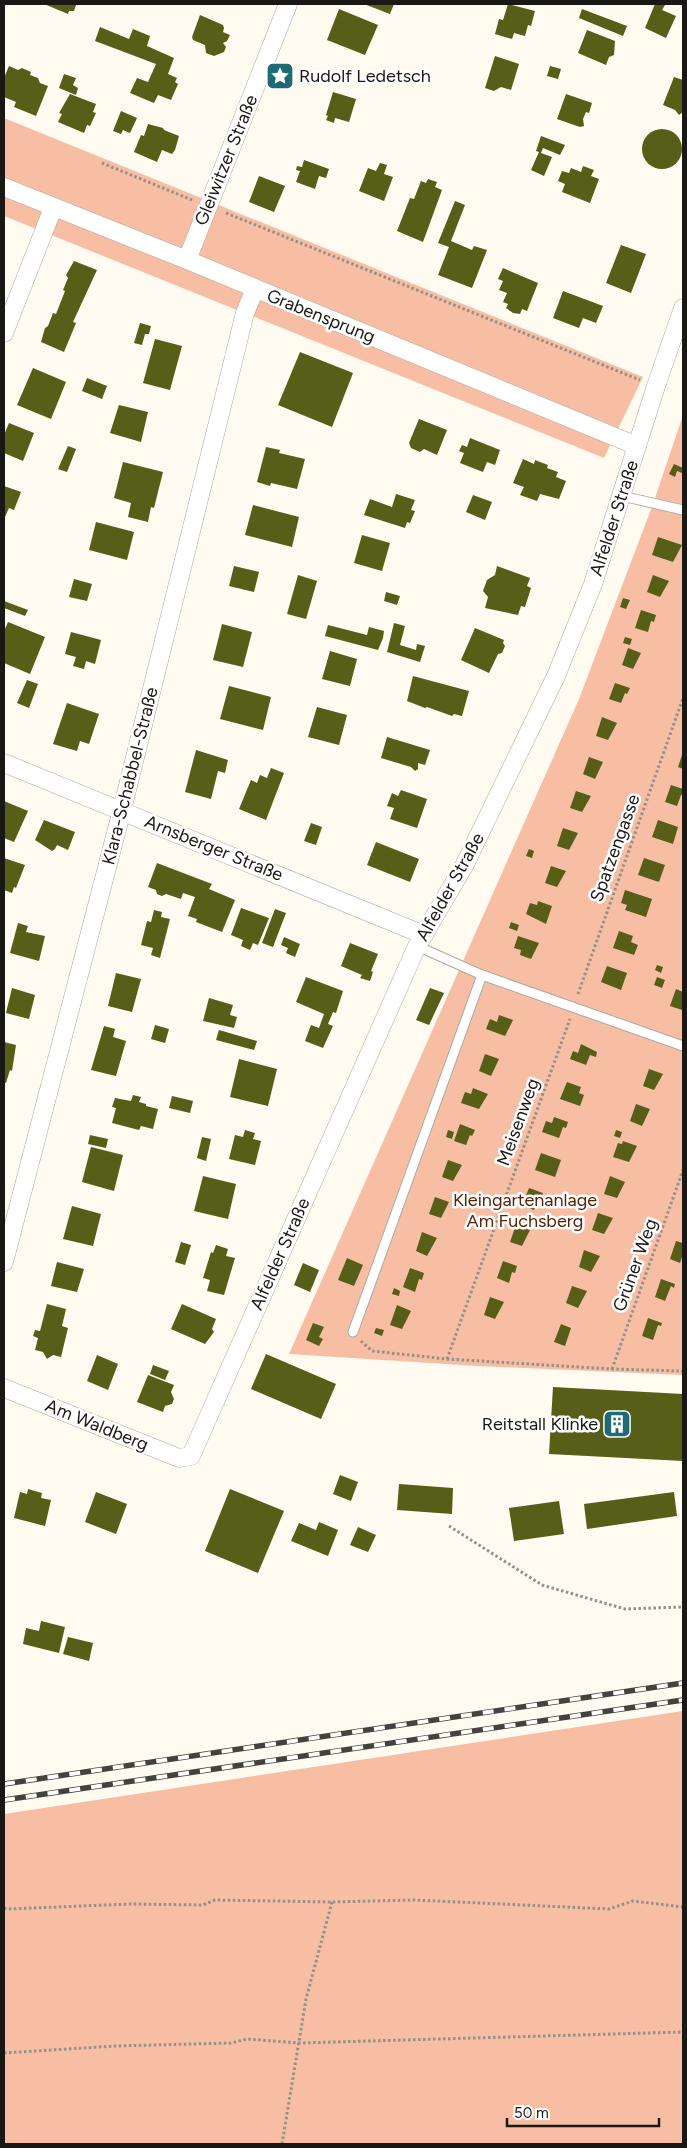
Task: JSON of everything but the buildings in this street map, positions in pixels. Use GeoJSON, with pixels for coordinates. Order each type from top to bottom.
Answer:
{"type":"FeatureCollection","features":[{"type":"Feature","properties":{"kind":"street","name":"Gleiwitzer Straße"},"geometry":{"type":"LineString","coordinates":[[187,260],[288,4]]}},
{"type":"Feature","properties":{"kind":"street","name":"Grabensprung"},"geometry":{"type":"LineString","coordinates":[[4,188],[187,260],[637,446]]}},
{"type":"Feature","properties":{"kind":"street"},"geometry":{"type":"LineString","coordinates":[[4,333],[53,208]]}},
{"type":"Feature","properties":{"kind":"street","name":"Klara-Schabbel-Straße"},"geometry":{"type":"LineString","coordinates":[[4,1262],[122,810],[245,313],[255,289]]}},
{"type":"Feature","properties":{"kind":"street","name":"Alfelder Straße"},"geometry":{"type":"LineString","coordinates":[[191,1456],[421,941],[464,866],[556,676],[593,584],[683,308]]}},
{"type":"Feature","properties":{"kind":"street","name":"Arnsberger Straße"},"geometry":{"type":"LineString","coordinates":[[4,763],[122,810],[421,941]]}},
{"type":"Feature","properties":{"kind":"street","name":"Am Waldberg"},"geometry":{"type":"LineString","coordinates":[[4,1388],[179,1458],[191,1456]]}},
{"type":"Feature","properties":{"kind":"lane"},"geometry":{"type":"LineString","coordinates":[[622,496],[683,510]]}},
{"type":"Feature","properties":{"kind":"lane"},"geometry":{"type":"LineString","coordinates":[[421,941],[482,975],[683,1046]]}},
{"type":"Feature","properties":{"kind":"lane"},"geometry":{"type":"LineString","coordinates":[[353,1332],[482,975]]}},
{"type":"Feature","properties":{"kind":"path"},"geometry":{"type":"LineString","coordinates":[[102,163],[656,386]]}},
{"type":"Feature","properties":{"kind":"path","name":"Spatzengasse"},"geometry":{"type":"LineString","coordinates":[[574,1007],[683,698]]}},
{"type":"Feature","properties":{"kind":"path","name":"Meisenweg"},"geometry":{"type":"LineString","coordinates":[[447,1359],[574,1007]]}},
{"type":"Feature","properties":{"kind":"path","name":"Grüner Weg"},"geometry":{"type":"LineString","coordinates":[[612,1369],[683,1170]]}},
{"type":"Feature","properties":{"kind":"path"},"geometry":{"type":"LineString","coordinates":[[353,1332],[372,1351],[447,1359],[612,1369],[683,1371]]}},
{"type":"Feature","properties":{"kind":"path"},"geometry":{"type":"LineString","coordinates":[[449,1526],[542,1585],[625,1610],[683,1607]]}},
{"type":"Feature","properties":{"kind":"path"},"geometry":{"type":"LineString","coordinates":[[4,1908],[8,1910],[131,1904],[203,1905],[215,1900],[332,1902],[414,1900],[609,1909],[633,1901],[683,1907]]}},
{"type":"Feature","properties":{"kind":"path"},"geometry":{"type":"LineString","coordinates":[[282,2144],[306,1999],[332,1902]]}},
{"type":"Feature","properties":{"kind":"path"},"geometry":{"type":"LineString","coordinates":[[4,2053],[115,2046],[231,2043],[247,2039],[299,2043],[683,2032]]}},
{"type":"Feature","properties":{"kind":"green space"},"geometry":{"type":"Polygon","coordinates":[[[4,118],[643,377],[604,458],[4,216],[4,118]]]}},
{"type":"Feature","properties":{"kind":"green space","name":"Kleingartenanlage Am Fuchsberg"},"geometry":{"type":"Polygon","coordinates":[[[683,415],[683,1375],[477,1366],[289,1354],[579,699],[653,504],[683,415]]]}},
{"type":"Feature","properties":{"kind":"green space"},"geometry":{"type":"Polygon","coordinates":[[[683,1711],[683,2144],[4,2144],[4,1814],[683,1711]]]}},
{"type":"Feature","properties":{"kind":"railway"},"geometry":{"type":"LineString","coordinates":[[4,1784],[683,1683]]}},
{"type":"Feature","properties":{"kind":"railway"},"geometry":{"type":"LineString","coordinates":[[4,1800],[683,1700]]}},
{"type":"Feature","properties":{"kind":"place","name":"Rudolf Ledetsch"},"geometry":{"type":"Point","coordinates":[280,76]}},
{"type":"Feature","properties":{"kind":"place","name":"Reitstall Klinke"},"geometry":{"type":"Point","coordinates":[617,1424]}}]}
